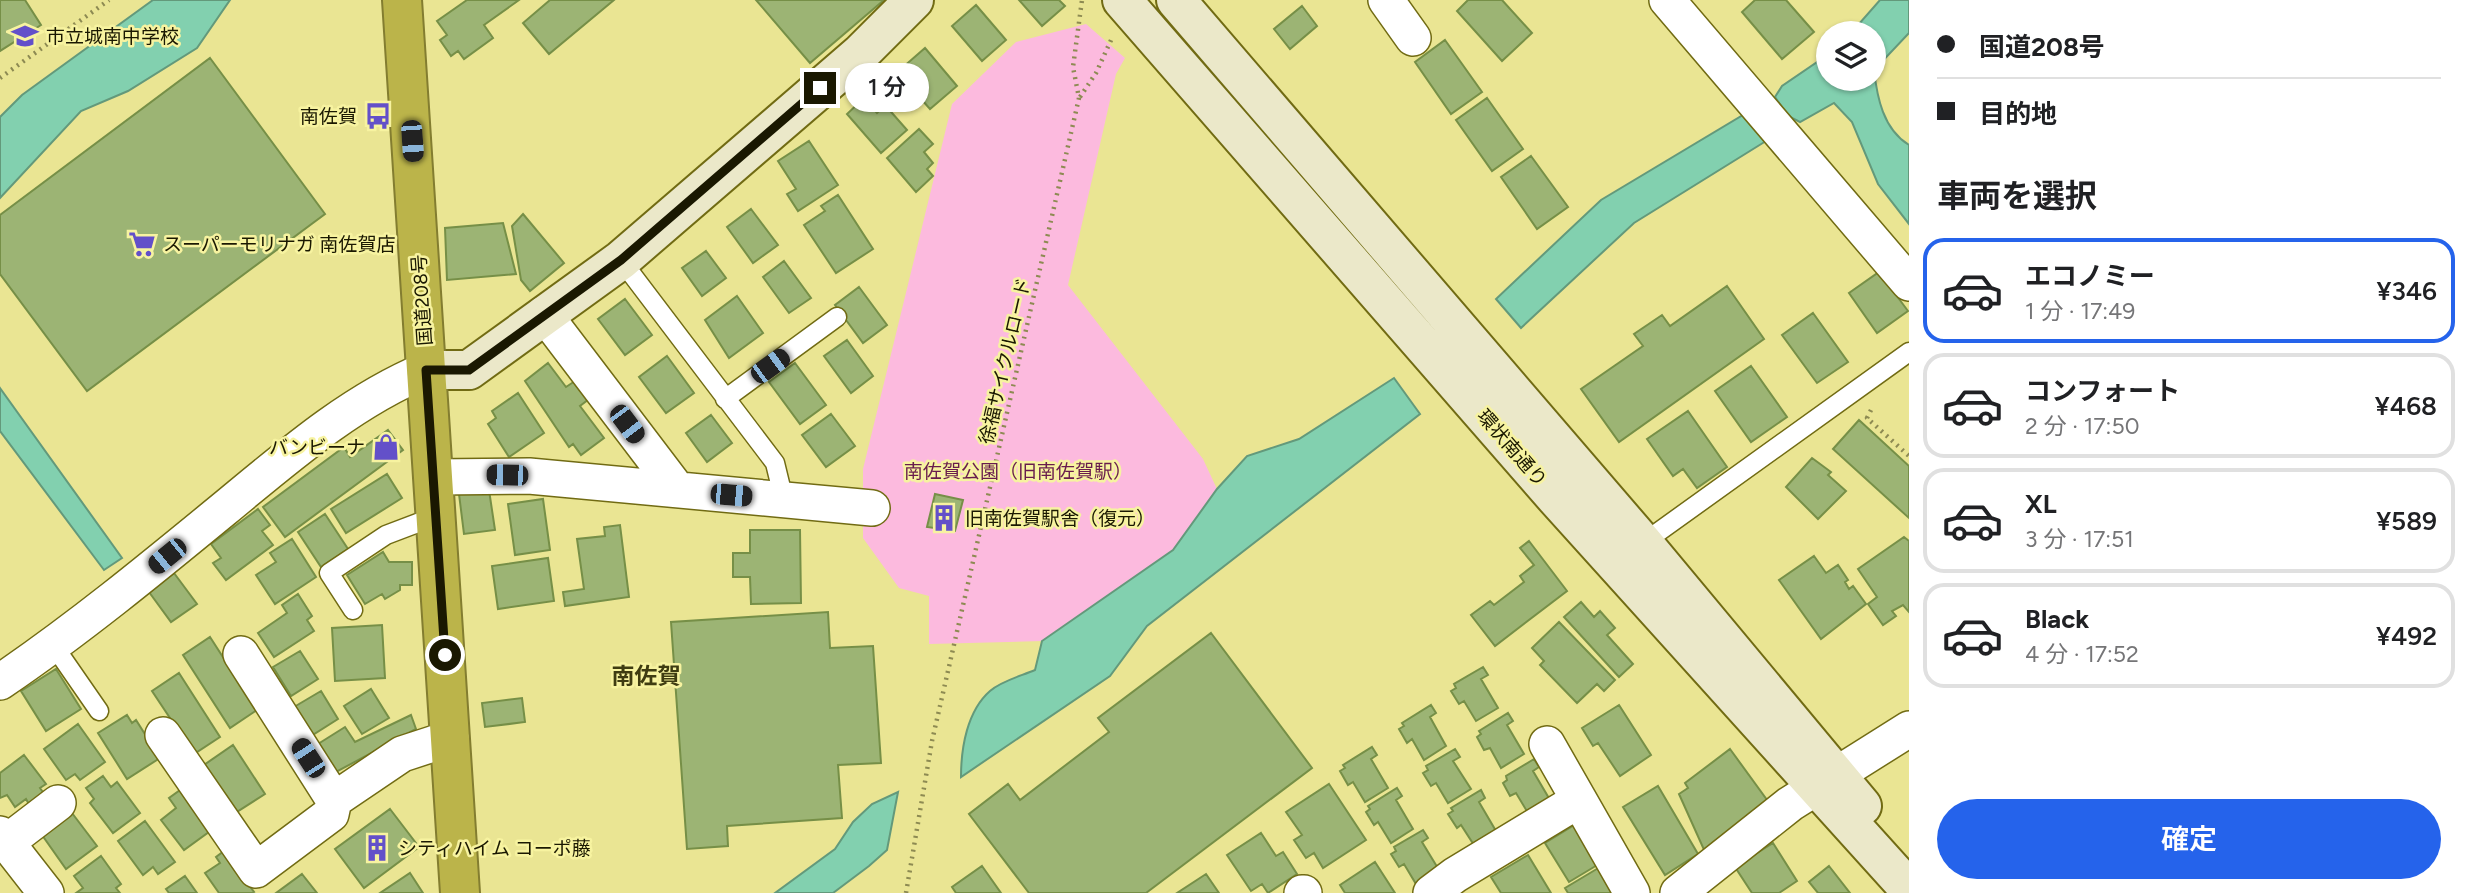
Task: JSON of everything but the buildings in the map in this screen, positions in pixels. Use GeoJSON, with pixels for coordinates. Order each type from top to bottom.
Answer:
{"type":"FeatureCollection","features":[{"type":"Feature","properties":{"kind":"highway","name":"国道208号"},"geometry":{"type":"LineString","coordinates":[[402,0],[460,893]]}},
{"type":"Feature","properties":{"kind":"main road"},"geometry":{"type":"LineString","coordinates":[[426,370],[469,370],[621,260],[860,54],[914,0]]}},
{"type":"Feature","properties":{"kind":"main road","name":"環状南通り"},"geometry":{"type":"LineString","coordinates":[[1176,0],[1643,542],[1909,889]]}},
{"type":"Feature","properties":{"kind":"main road","name":"環状南通り"},"geometry":{"type":"LineString","coordinates":[[1118,17],[1556,498],[1909,865]]}},
{"type":"Feature","properties":{"kind":"street"},"geometry":{"type":"LineString","coordinates":[[1386,0],[1413,38]]}},
{"type":"Feature","properties":{"kind":"street"},"geometry":{"type":"LineString","coordinates":[[1667,0],[1769,116],[1909,283]]}},
{"type":"Feature","properties":{"kind":"street"},"geometry":{"type":"LineString","coordinates":[[544,314],[677,489]]}},
{"type":"Feature","properties":{"kind":"street"},"geometry":{"type":"LineString","coordinates":[[0,682],[54,646],[280,463],[384,388],[426,370]]}},
{"type":"Feature","properties":{"kind":"street"},"geometry":{"type":"LineString","coordinates":[[434,477],[529,476],[872,508]]}},
{"type":"Feature","properties":{"kind":"street"},"geometry":{"type":"LineString","coordinates":[[241,654],[334,800]]}},
{"type":"Feature","properties":{"kind":"street"},"geometry":{"type":"LineString","coordinates":[[1678,893],[1790,804],[1909,729]]}},
{"type":"Feature","properties":{"kind":"street"},"geometry":{"type":"LineString","coordinates":[[163,735],[257,870],[331,814],[334,800],[402,754],[451,738]]}},
{"type":"Feature","properties":{"kind":"street"},"geometry":{"type":"LineString","coordinates":[[1547,744],[1632,893]]}},
{"type":"Feature","properties":{"kind":"street"},"geometry":{"type":"LineString","coordinates":[[1432,893],[1455,875],[1579,800]]}},
{"type":"Feature","properties":{"kind":"street"},"geometry":{"type":"LineString","coordinates":[[46,893],[3,838],[58,803]]}},
{"type":"Feature","properties":{"kind":"lane"},"geometry":{"type":"LineString","coordinates":[[621,260],[775,463],[785,500]]}},
{"type":"Feature","properties":{"kind":"lane"},"geometry":{"type":"LineString","coordinates":[[725,398],[837,317]]}},
{"type":"Feature","properties":{"kind":"lane"},"geometry":{"type":"LineString","coordinates":[[1643,542],[1909,352]]}},
{"type":"Feature","properties":{"kind":"lane"},"geometry":{"type":"LineString","coordinates":[[353,610],[329,573],[386,535],[436,516]]}},
{"type":"Feature","properties":{"kind":"lane"},"geometry":{"type":"LineString","coordinates":[[54,646],[99,711]]}},
{"type":"Feature","properties":{"kind":"path"},"geometry":{"type":"LineString","coordinates":[[0,78],[109,0]]}},
{"type":"Feature","properties":{"kind":"path","name":"徐福サイクルロード"},"geometry":{"type":"LineString","coordinates":[[906,893],[932,741],[1079,98],[1073,67],[1082,0]]}},
{"type":"Feature","properties":{"kind":"path"},"geometry":{"type":"LineString","coordinates":[[1079,98],[1096,73],[1118,17]]}},
{"type":"Feature","properties":{"kind":"path"},"geometry":{"type":"LineString","coordinates":[[1872,408],[1867,418],[1909,456]]}},
{"type":"Feature","properties":{"kind":"green space","name":"南佐賀公園（旧南佐賀駅）"},"geometry":{"type":"Polygon","coordinates":[[[1086,24],[1125,58],[1116,74],[1068,285],[1203,459],[1217,489],[1173,550],[1042,641],[929,644],[929,596],[899,588],[863,538],[863,469],[952,104],[1016,42],[1086,24]]]}},
{"type":"Feature","properties":{"kind":"shaded area"},"geometry":{"type":"Polygon","coordinates":[[[153,0],[230,0],[197,48],[128,91],[81,111],[0,198],[0,117],[22,95],[153,0]]]}},
{"type":"Feature","properties":{"kind":"shaded area"},"geometry":{"type":"Polygon","coordinates":[[[1880,0],[1909,0],[1909,33],[1886,57],[1886,21],[1862,21],[1880,0]]]}},
{"type":"Feature","properties":{"kind":"shaded area"},"geometry":{"type":"Polygon","coordinates":[[[1816,63],[1816,91],[1877,91],[1887,121],[1909,145],[1909,224],[1878,184],[1852,122],[1834,103],[1800,122],[1788,116],[1775,97],[1782,86],[1816,63]]]}},
{"type":"Feature","properties":{"kind":"shaded area"},"geometry":{"type":"Polygon","coordinates":[[[1743,115],[1757,127],[1766,141],[1634,223],[1521,328],[1496,299],[1601,200],[1743,115]]]}},
{"type":"Feature","properties":{"kind":"shaded area"},"geometry":{"type":"Polygon","coordinates":[[[1394,378],[1420,414],[1147,626],[1110,676],[961,777],[964,742],[976,709],[995,687],[1035,670],[1042,641],[1173,550],[1217,489],[1247,456],[1299,439],[1394,378]]]}},
{"type":"Feature","properties":{"kind":"shaded area"},"geometry":{"type":"Polygon","coordinates":[[[0,388],[122,558],[104,570],[0,431],[0,388]]]}},
{"type":"Feature","properties":{"kind":"shaded area"},"geometry":{"type":"Polygon","coordinates":[[[898,792],[887,850],[869,866],[833,893],[775,893],[835,849],[853,822],[872,804],[898,792]]]}},
{"type":"Feature","properties":{"kind":"place","name":"市立城南中学校"},"geometry":{"type":"Point","coordinates":[25,36]}},
{"type":"Feature","properties":{"kind":"place","name":"南佐賀"},"geometry":{"type":"Point","coordinates":[378,116]}},
{"type":"Feature","properties":{"kind":"place","name":"スーパーモリナガ 南佐賀店"},"geometry":{"type":"Point","coordinates":[142,244]}},
{"type":"Feature","properties":{"kind":"place","name":"バンビーナ"},"geometry":{"type":"Point","coordinates":[386,447]}},
{"type":"Feature","properties":{"kind":"place","name":"旧南佐賀駅舎（復元）"},"geometry":{"type":"Point","coordinates":[944,518]}},
{"type":"Feature","properties":{"kind":"place","name":"シティハイム コーポ藤"},"geometry":{"type":"Point","coordinates":[377,848]}},
{"type":"Feature","properties":{"kind":"district","name":"南佐賀"},"geometry":{"type":"Point","coordinates":[646,676]}},
{"type":"Feature","properties":{"kind":"route"},"geometry":{"type":"LineString","coordinates":[[445,655],[426,370],[469,370],[569,295],[621,260],[820,88]]}}]}
